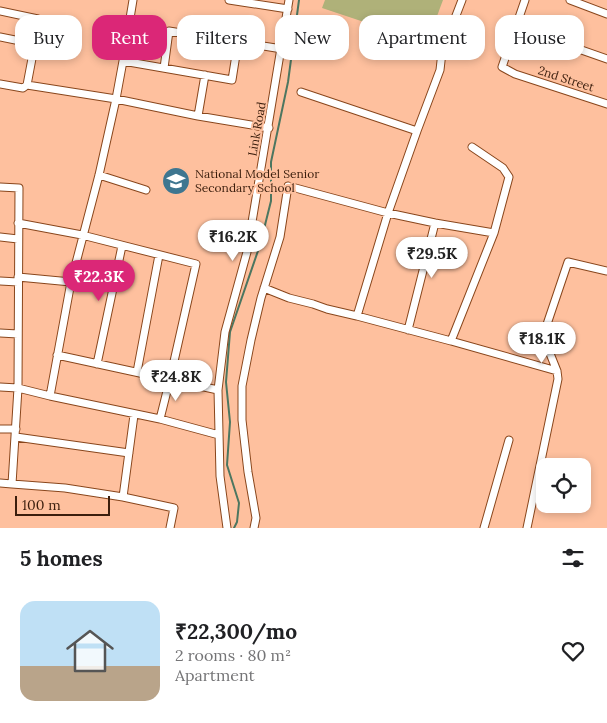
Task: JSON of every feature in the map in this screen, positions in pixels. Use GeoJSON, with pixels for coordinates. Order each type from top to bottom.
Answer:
{"type":"FeatureCollection","features":[{"type":"Feature","properties":{"kind":"street"},"geometry":{"type":"LineString","coordinates":[[50,396],[71,282],[99,175],[116,99],[133,0]]}},
{"type":"Feature","properties":{"kind":"street"},"geometry":{"type":"LineString","coordinates":[[229,0],[288,9]]}},
{"type":"Feature","properties":{"kind":"street","name":"Link Road"},"geometry":{"type":"LineString","coordinates":[[287,15],[289,0]]}},
{"type":"Feature","properties":{"kind":"street"},"geometry":{"type":"LineString","coordinates":[[358,316],[388,213],[440,70],[442,52],[462,0]]}},
{"type":"Feature","properties":{"kind":"street","name":"2nd Street"},"geometry":{"type":"LineString","coordinates":[[520,15],[525,0]]}},
{"type":"Feature","properties":{"kind":"street"},"geometry":{"type":"LineString","coordinates":[[570,0],[607,14]]}},
{"type":"Feature","properties":{"kind":"street"},"geometry":{"type":"LineString","coordinates":[[0,11],[19,15]]}},
{"type":"Feature","properties":{"kind":"street"},"geometry":{"type":"LineString","coordinates":[[164,68],[169,31],[177,32]]}},
{"type":"Feature","properties":{"kind":"street"},"geometry":{"type":"LineString","coordinates":[[0,37],[33,45],[27,85]]}},
{"type":"Feature","properties":{"kind":"street"},"geometry":{"type":"LineString","coordinates":[[584,51],[607,59]]}},
{"type":"Feature","properties":{"kind":"street"},"geometry":{"type":"LineString","coordinates":[[123,61],[232,80],[235,60]]}},
{"type":"Feature","properties":{"kind":"street","name":"Link Road"},"geometry":{"type":"LineString","coordinates":[[227,528],[220,476],[218,390],[225,332],[247,252],[280,60]]}},
{"type":"Feature","properties":{"kind":"street","name":"2nd Street"},"geometry":{"type":"LineString","coordinates":[[504,60],[502,67],[515,74],[607,104]]}},
{"type":"Feature","properties":{"kind":"street"},"geometry":{"type":"LineString","coordinates":[[198,116],[205,75]]}},
{"type":"Feature","properties":{"kind":"street"},"geometry":{"type":"LineString","coordinates":[[0,84],[23,88],[27,85],[116,99],[268,128]]}},
{"type":"Feature","properties":{"kind":"street"},"geometry":{"type":"LineString","coordinates":[[301,92],[417,131]]}},
{"type":"Feature","properties":{"kind":"street"},"geometry":{"type":"LineString","coordinates":[[451,341],[494,233],[509,177],[503,168],[472,147]]}},
{"type":"Feature","properties":{"kind":"street"},"geometry":{"type":"LineString","coordinates":[[99,175],[146,190]]}},
{"type":"Feature","properties":{"kind":"street"},"geometry":{"type":"LineString","coordinates":[[254,528],[256,518],[242,420],[242,386],[264,288],[280,237],[288,186],[388,213],[494,233]]}},
{"type":"Feature","properties":{"kind":"street"},"geometry":{"type":"LineString","coordinates":[[0,187],[19,188],[18,388],[12,484]]}},
{"type":"Feature","properties":{"kind":"street"},"geometry":{"type":"LineString","coordinates":[[18,223],[82,235],[196,264],[160,419]]}},
{"type":"Feature","properties":{"kind":"street"},"geometry":{"type":"LineString","coordinates":[[408,330],[435,223]]}},
{"type":"Feature","properties":{"kind":"street"},"geometry":{"type":"LineString","coordinates":[[0,237],[18,240]]}},
{"type":"Feature","properties":{"kind":"street"},"geometry":{"type":"LineString","coordinates":[[97,364],[122,246]]}},
{"type":"Feature","properties":{"kind":"street"},"geometry":{"type":"LineString","coordinates":[[137,372],[159,255]]}},
{"type":"Feature","properties":{"kind":"street"},"geometry":{"type":"LineString","coordinates":[[527,528],[558,379],[557,371],[544,336],[568,262],[607,270]]}},
{"type":"Feature","properties":{"kind":"street"},"geometry":{"type":"LineString","coordinates":[[0,281],[18,279],[71,282]]}},
{"type":"Feature","properties":{"kind":"street"},"geometry":{"type":"LineString","coordinates":[[264,288],[327,310],[358,316],[557,371]]}},
{"type":"Feature","properties":{"kind":"street"},"geometry":{"type":"LineString","coordinates":[[0,333],[18,334]]}},
{"type":"Feature","properties":{"kind":"street"},"geometry":{"type":"LineString","coordinates":[[57,355],[218,390]]}},
{"type":"Feature","properties":{"kind":"street"},"geometry":{"type":"LineString","coordinates":[[0,387],[18,388],[134,415],[160,419],[219,435]]}},
{"type":"Feature","properties":{"kind":"street"},"geometry":{"type":"LineString","coordinates":[[123,497],[134,415]]}},
{"type":"Feature","properties":{"kind":"street"},"geometry":{"type":"LineString","coordinates":[[0,429],[16,429]]}},
{"type":"Feature","properties":{"kind":"street"},"geometry":{"type":"LineString","coordinates":[[16,437],[129,453]]}},
{"type":"Feature","properties":{"kind":"street"},"geometry":{"type":"LineString","coordinates":[[484,528],[508,440]]}},
{"type":"Feature","properties":{"kind":"street"},"geometry":{"type":"LineString","coordinates":[[0,483],[65,488],[123,497],[174,508],[170,528]]}},
{"type":"Feature","properties":{"kind":"green space"},"geometry":{"type":"Polygon","coordinates":[[[325,0],[443,0],[437,15],[359,15],[359,20],[349,17],[349,15],[343,15],[322,8],[325,0]]]}},
{"type":"Feature","properties":{"kind":"waterway"},"geometry":{"type":"LineString","coordinates":[[234,528],[237,522],[239,503],[227,465],[230,422],[226,382],[230,332],[260,245],[271,201],[271,162],[288,82],[299,0]]}},
{"type":"Feature","properties":{"kind":"place","name":"National Model Senior Secondary School"},"geometry":{"type":"Point","coordinates":[176,181]}}]}
